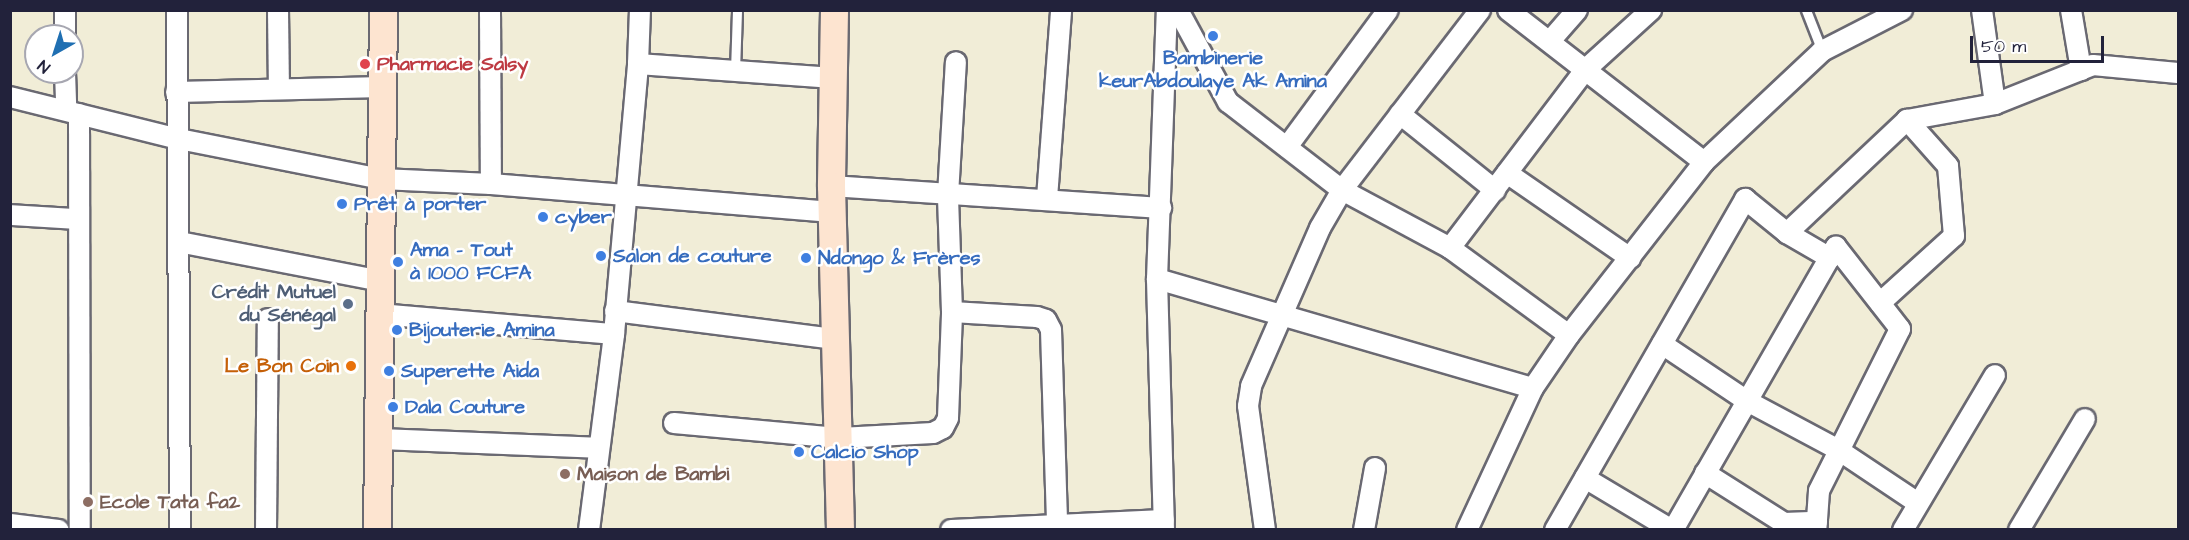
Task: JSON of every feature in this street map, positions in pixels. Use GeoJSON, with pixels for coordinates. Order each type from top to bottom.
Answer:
{"type":"FeatureCollection","features":[{"type":"Feature","properties":{"kind":"street"},"geometry":{"type":"LineString","coordinates":[[177,10],[180,530]]}},
{"type":"Feature","properties":{"kind":"street"},"geometry":{"type":"LineString","coordinates":[[278,10],[279,88]]}},
{"type":"Feature","properties":{"kind":"street"},"geometry":{"type":"LineString","coordinates":[[377,530],[383,10]]}},
{"type":"Feature","properties":{"kind":"street"},"geometry":{"type":"LineString","coordinates":[[490,10],[491,184]]}},
{"type":"Feature","properties":{"kind":"street"},"geometry":{"type":"LineString","coordinates":[[590,530],[614,334],[638,64],[640,10]]}},
{"type":"Feature","properties":{"kind":"street"},"geometry":{"type":"LineString","coordinates":[[834,10],[831,199],[833,339],[840,438],[840,530]]}},
{"type":"Feature","properties":{"kind":"street"},"geometry":{"type":"LineString","coordinates":[[1047,198],[1061,10]]}},
{"type":"Feature","properties":{"kind":"street"},"geometry":{"type":"LineString","coordinates":[[951,530],[1057,524],[1164,525],[1157,279],[1167,10]]}},
{"type":"Feature","properties":{"kind":"street"},"geometry":{"type":"LineString","coordinates":[[1178,10],[1228,102],[1342,190],[1450,248],[1569,335]]}},
{"type":"Feature","properties":{"kind":"street"},"geometry":{"type":"LineString","coordinates":[[1265,530],[1248,406],[1251,386],[1285,314],[1320,228],[1342,190],[1480,10]]}},
{"type":"Feature","properties":{"kind":"street"},"geometry":{"type":"LineString","coordinates":[[1508,10],[1704,162]]}},
{"type":"Feature","properties":{"kind":"street"},"geometry":{"type":"LineString","coordinates":[[1550,41],[1577,10]]}},
{"type":"Feature","properties":{"kind":"street"},"geometry":{"type":"LineString","coordinates":[[1450,248],[1586,69],[1651,10]]}},
{"type":"Feature","properties":{"kind":"street"},"geometry":{"type":"LineString","coordinates":[[1467,530],[1533,388],[1569,335],[1704,162],[1822,51],[1902,10]]}},
{"type":"Feature","properties":{"kind":"street"},"geometry":{"type":"LineString","coordinates":[[1982,10],[1995,104]]}},
{"type":"Feature","properties":{"kind":"street"},"geometry":{"type":"LineString","coordinates":[[2071,10],[2081,70]]}},
{"type":"Feature","properties":{"kind":"street"},"geometry":{"type":"LineString","coordinates":[[1287,147],[1378,14]]}},
{"type":"Feature","properties":{"kind":"street"},"geometry":{"type":"LineString","coordinates":[[674,423],[840,438],[933,433],[944,428],[948,418],[952,312],[948,195],[956,62]]}},
{"type":"Feature","properties":{"kind":"street"},"geometry":{"type":"LineString","coordinates":[[638,64],[833,78]]}},
{"type":"Feature","properties":{"kind":"street"},"geometry":{"type":"LineString","coordinates":[[1787,233],[1907,120],[1995,104],[2093,65],[2178,73]]}},
{"type":"Feature","properties":{"kind":"street"},"geometry":{"type":"LineString","coordinates":[[67,84],[72,112],[76,219],[80,530]]}},
{"type":"Feature","properties":{"kind":"street"},"geometry":{"type":"LineString","coordinates":[[176,92],[383,87]]}},
{"type":"Feature","properties":{"kind":"street"},"geometry":{"type":"LineString","coordinates":[[10,97],[179,139],[381,179],[625,194],[831,199],[948,195],[1047,198],[1161,208]]}},
{"type":"Feature","properties":{"kind":"street"},"geometry":{"type":"LineString","coordinates":[[1400,114],[1495,190]]}},
{"type":"Feature","properties":{"kind":"street"},"geometry":{"type":"LineString","coordinates":[[1880,303],[1954,236],[1948,166],[1907,120]]}},
{"type":"Feature","properties":{"kind":"street"},"geometry":{"type":"LineString","coordinates":[[1508,173],[1630,258]]}},
{"type":"Feature","properties":{"kind":"street"},"geometry":{"type":"LineString","coordinates":[[1555,530],[1745,200],[1787,233],[1830,258]]}},
{"type":"Feature","properties":{"kind":"street"},"geometry":{"type":"LineString","coordinates":[[10,215],[76,219]]}},
{"type":"Feature","properties":{"kind":"street"},"geometry":{"type":"LineString","coordinates":[[179,242],[381,281]]}},
{"type":"Feature","properties":{"kind":"street"},"geometry":{"type":"LineString","coordinates":[[1585,478],[1673,530],[1836,246],[1900,329],[1837,449],[1819,491],[1816,526],[1784,523],[1706,473]]}},
{"type":"Feature","properties":{"kind":"street"},"geometry":{"type":"LineString","coordinates":[[1157,279],[1285,314],[1533,388]]}},
{"type":"Feature","properties":{"kind":"street"},"geometry":{"type":"LineString","coordinates":[[615,311],[833,339]]}},
{"type":"Feature","properties":{"kind":"street"},"geometry":{"type":"LineString","coordinates":[[952,312],[1037,317],[1046,320],[1051,330],[1057,524]]}},
{"type":"Feature","properties":{"kind":"street"},"geometry":{"type":"LineString","coordinates":[[379,314],[614,334]]}},
{"type":"Feature","properties":{"kind":"street"},"geometry":{"type":"LineString","coordinates":[[266,530],[268,319]]}},
{"type":"Feature","properties":{"kind":"street"},"geometry":{"type":"LineString","coordinates":[[1662,344],[1747,401],[1837,449],[1918,503]]}},
{"type":"Feature","properties":{"kind":"street"},"geometry":{"type":"LineString","coordinates":[[1903,530],[1995,375]]}},
{"type":"Feature","properties":{"kind":"street"},"geometry":{"type":"LineString","coordinates":[[2019,530],[2085,419]]}},
{"type":"Feature","properties":{"kind":"street"},"geometry":{"type":"LineString","coordinates":[[378,439],[599,448]]}},
{"type":"Feature","properties":{"kind":"street"},"geometry":{"type":"LineString","coordinates":[[1364,530],[1375,468]]}},
{"type":"Feature","properties":{"kind":"street"},"geometry":{"type":"LineString","coordinates":[[10,524],[59,530]]}},
{"type":"Feature","properties":{"kind":"lane"},"geometry":{"type":"LineString","coordinates":[[735,71],[737,10]]}},
{"type":"Feature","properties":{"kind":"lane"},"geometry":{"type":"LineString","coordinates":[[1806,10],[1822,51]]}},
{"type":"Feature","properties":{"kind":"place","name":"Bambinerie keurAbdoulaye Ak Amina"},"geometry":{"type":"Point","coordinates":[1213,36]}},
{"type":"Feature","properties":{"kind":"place","name":"Pharmacie Salsy"},"geometry":{"type":"Point","coordinates":[365,64]}},
{"type":"Feature","properties":{"kind":"place","name":"Prêt à porter"},"geometry":{"type":"Point","coordinates":[342,204]}},
{"type":"Feature","properties":{"kind":"place","name":"cyber"},"geometry":{"type":"Point","coordinates":[543,217]}},
{"type":"Feature","properties":{"kind":"place","name":"Salon de couture"},"geometry":{"type":"Point","coordinates":[601,256]}},
{"type":"Feature","properties":{"kind":"place","name":"Ndongo & Frères"},"geometry":{"type":"Point","coordinates":[806,258]}},
{"type":"Feature","properties":{"kind":"place","name":"Ama - Tout à 1000 FCFA"},"geometry":{"type":"Point","coordinates":[398,262]}},
{"type":"Feature","properties":{"kind":"place","name":"Crédit Mutuel du Sénégal"},"geometry":{"type":"Point","coordinates":[348,304]}},
{"type":"Feature","properties":{"kind":"place","name":"Bijouterie Amina"},"geometry":{"type":"Point","coordinates":[397,330]}},
{"type":"Feature","properties":{"kind":"place","name":"Le Bon Coin"},"geometry":{"type":"Point","coordinates":[351,366]}},
{"type":"Feature","properties":{"kind":"place","name":"Superette Aida"},"geometry":{"type":"Point","coordinates":[389,371]}},
{"type":"Feature","properties":{"kind":"place","name":"Dala Couture"},"geometry":{"type":"Point","coordinates":[393,407]}},
{"type":"Feature","properties":{"kind":"place","name":"Calcio Shop"},"geometry":{"type":"Point","coordinates":[799,452]}},
{"type":"Feature","properties":{"kind":"place","name":"Maison de Bambi"},"geometry":{"type":"Point","coordinates":[565,474]}},
{"type":"Feature","properties":{"kind":"place","name":"Ecole Tata fa2"},"geometry":{"type":"Point","coordinates":[88,502]}}]}
